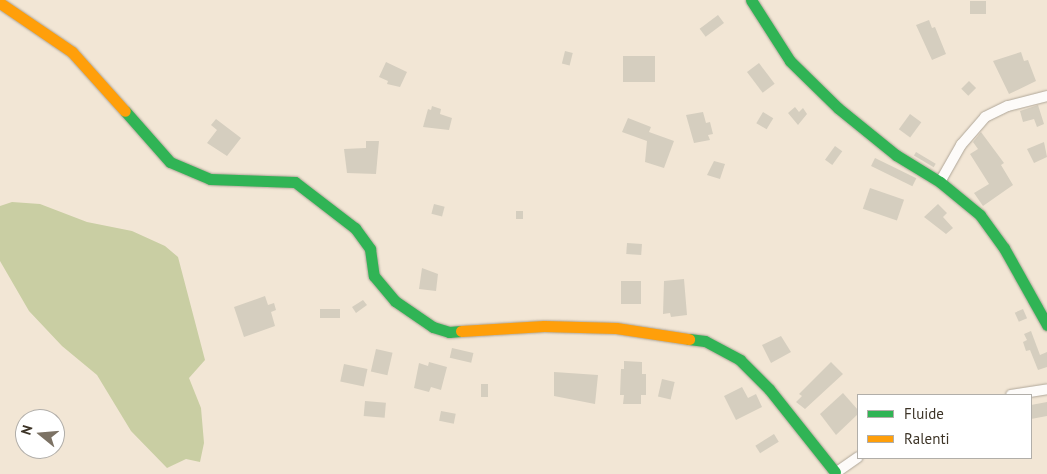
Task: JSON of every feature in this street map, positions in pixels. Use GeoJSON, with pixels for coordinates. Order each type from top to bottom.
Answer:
{"type":"FeatureCollection","features":[{"type":"Feature","properties":{"kind":"street"},"geometry":{"type":"LineString","coordinates":[[751,0],[790,61],[838,108],[896,155],[940,182],[992,229],[1047,325]]}},
{"type":"Feature","properties":{"kind":"street"},"geometry":{"type":"LineString","coordinates":[[0,3],[72,52],[170,162],[210,179],[295,182],[355,228],[370,249],[374,276],[395,301],[433,327],[449,332],[544,326],[616,328],[705,341],[726,349],[769,389],[834,473],[857,458]]}},
{"type":"Feature","properties":{"kind":"street"},"geometry":{"type":"LineString","coordinates":[[940,182],[961,145],[985,117],[1008,106],[1047,96]]}},
{"type":"Feature","properties":{"kind":"street"},"geometry":{"type":"LineString","coordinates":[[1017,394],[1047,389]]}},
{"type":"Feature","properties":{"kind":"shaded area"},"geometry":{"type":"Polygon","coordinates":[[[12,202],[40,204],[87,222],[132,231],[165,246],[178,257],[205,360],[189,378],[201,408],[204,443],[200,462],[186,459],[167,468],[131,431],[97,375],[62,346],[29,311],[0,261],[0,206],[12,202]]]}},
{"type":"Feature","properties":{"kind":"building"},"geometry":{"type":"Polygon","coordinates":[[[970,1],[986,1],[986,14],[970,14],[970,1]]]}},
{"type":"Feature","properties":{"kind":"building"},"geometry":{"type":"Polygon","coordinates":[[[718,15],[724,23],[706,37],[700,29],[718,15]]]}},
{"type":"Feature","properties":{"kind":"building"},"geometry":{"type":"Polygon","coordinates":[[[929,20],[932,28],[935,27],[946,54],[932,60],[916,25],[929,20]]]}},
{"type":"Feature","properties":{"kind":"building"},"geometry":{"type":"Polygon","coordinates":[[[565,51],[573,53],[570,66],[562,64],[565,51]]]}},
{"type":"Feature","properties":{"kind":"building"},"geometry":{"type":"Polygon","coordinates":[[[1021,52],[1024,61],[1028,60],[1036,81],[1009,94],[993,61],[1021,52]]]}},
{"type":"Feature","properties":{"kind":"building"},"geometry":{"type":"Polygon","coordinates":[[[623,56],[655,56],[655,82],[623,82],[623,56]]]}},
{"type":"Feature","properties":{"kind":"building"},"geometry":{"type":"Polygon","coordinates":[[[386,62],[407,72],[400,87],[387,84],[388,81],[379,77],[386,62]]]}},
{"type":"Feature","properties":{"kind":"building"},"geometry":{"type":"Polygon","coordinates":[[[759,63],[775,84],[763,93],[747,72],[759,63]]]}},
{"type":"Feature","properties":{"kind":"building"},"geometry":{"type":"Polygon","coordinates":[[[969,81],[976,88],[968,96],[961,89],[969,81]]]}},
{"type":"Feature","properties":{"kind":"building"},"geometry":{"type":"Polygon","coordinates":[[[1038,105],[1044,124],[1037,127],[1034,119],[1023,122],[1020,111],[1038,105]]]}},
{"type":"Feature","properties":{"kind":"building"},"geometry":{"type":"Polygon","coordinates":[[[432,106],[441,109],[440,114],[452,118],[449,130],[423,127],[428,109],[431,110],[432,106]]]}},
{"type":"Feature","properties":{"kind":"building"},"geometry":{"type":"Polygon","coordinates":[[[795,107],[799,112],[803,108],[807,114],[798,125],[788,113],[795,107]]]}},
{"type":"Feature","properties":{"kind":"building"},"geometry":{"type":"Polygon","coordinates":[[[703,112],[706,123],[710,122],[713,134],[708,135],[710,140],[694,143],[686,115],[703,112]]]}},
{"type":"Feature","properties":{"kind":"building"},"geometry":{"type":"Polygon","coordinates":[[[763,112],[773,118],[767,129],[756,123],[763,112]]]}},
{"type":"Feature","properties":{"kind":"building"},"geometry":{"type":"Polygon","coordinates":[[[910,114],[921,122],[910,138],[899,129],[910,114]]]}},
{"type":"Feature","properties":{"kind":"building"},"geometry":{"type":"Polygon","coordinates":[[[628,118],[651,127],[649,132],[674,141],[664,168],[645,162],[647,141],[622,132],[628,118]]]}},
{"type":"Feature","properties":{"kind":"building"},"geometry":{"type":"Polygon","coordinates":[[[216,119],[241,138],[227,156],[207,143],[217,130],[211,125],[216,119]]]}},
{"type":"Feature","properties":{"kind":"building"},"geometry":{"type":"Polygon","coordinates":[[[981,132],[1004,163],[1001,165],[1013,185],[983,206],[974,193],[989,184],[970,154],[978,149],[973,142],[981,132]]]}},
{"type":"Feature","properties":{"kind":"building"},"geometry":{"type":"Polygon","coordinates":[[[366,141],[379,141],[376,174],[347,173],[344,149],[366,148],[366,141]]]}},
{"type":"Feature","properties":{"kind":"building"},"geometry":{"type":"Polygon","coordinates":[[[1044,142],[1047,157],[1034,163],[1027,149],[1044,142]]]}},
{"type":"Feature","properties":{"kind":"building"},"geometry":{"type":"Polygon","coordinates":[[[835,146],[842,151],[832,165],[825,160],[835,146]]]}},
{"type":"Feature","properties":{"kind":"building"},"geometry":{"type":"Polygon","coordinates":[[[916,152],[936,164],[934,167],[914,155],[916,152]]]}},
{"type":"Feature","properties":{"kind":"building"},"geometry":{"type":"Polygon","coordinates":[[[875,158],[916,178],[912,186],[871,166],[875,158]]]}},
{"type":"Feature","properties":{"kind":"building"},"geometry":{"type":"Polygon","coordinates":[[[714,161],[725,164],[720,179],[707,175],[714,161]]]}},
{"type":"Feature","properties":{"kind":"building"},"geometry":{"type":"Polygon","coordinates":[[[870,188],[904,200],[897,221],[863,209],[870,188]]]}},
{"type":"Feature","properties":{"kind":"building"},"geometry":{"type":"Polygon","coordinates":[[[434,204],[445,207],[442,217],[431,214],[434,204]]]}},
{"type":"Feature","properties":{"kind":"building"},"geometry":{"type":"Polygon","coordinates":[[[938,204],[947,213],[943,217],[953,228],[946,234],[924,217],[938,204]]]}},
{"type":"Feature","properties":{"kind":"building"},"geometry":{"type":"Polygon","coordinates":[[[516,211],[523,211],[523,219],[516,219],[516,211]]]}},
{"type":"Feature","properties":{"kind":"building"},"geometry":{"type":"Polygon","coordinates":[[[627,243],[642,244],[641,255],[626,254],[627,243]]]}},
{"type":"Feature","properties":{"kind":"building"},"geometry":{"type":"Polygon","coordinates":[[[422,268],[438,274],[436,291],[419,289],[422,268]]]}},
{"type":"Feature","properties":{"kind":"building"},"geometry":{"type":"Polygon","coordinates":[[[684,279],[687,315],[671,317],[670,313],[663,314],[664,281],[684,279]]]}},
{"type":"Feature","properties":{"kind":"building"},"geometry":{"type":"Polygon","coordinates":[[[621,281],[641,281],[641,304],[621,304],[621,281]]]}},
{"type":"Feature","properties":{"kind":"building"},"geometry":{"type":"Polygon","coordinates":[[[265,296],[268,305],[274,303],[276,310],[271,312],[275,326],[244,337],[234,307],[265,296]]]}},
{"type":"Feature","properties":{"kind":"building"},"geometry":{"type":"Polygon","coordinates":[[[363,300],[367,305],[356,313],[352,307],[363,300]]]}},
{"type":"Feature","properties":{"kind":"building"},"geometry":{"type":"Polygon","coordinates":[[[320,309],[340,309],[340,318],[320,318],[320,309]]]}},
{"type":"Feature","properties":{"kind":"building"},"geometry":{"type":"Polygon","coordinates":[[[1023,309],[1027,318],[1019,322],[1015,313],[1023,309]]]}},
{"type":"Feature","properties":{"kind":"building"},"geometry":{"type":"Polygon","coordinates":[[[1031,331],[1040,355],[1047,352],[1047,367],[1038,370],[1030,350],[1026,351],[1023,342],[1027,340],[1024,334],[1031,331]]]}},
{"type":"Feature","properties":{"kind":"building"},"geometry":{"type":"Polygon","coordinates":[[[781,336],[791,352],[771,363],[762,345],[781,336]]]}},
{"type":"Feature","properties":{"kind":"building"},"geometry":{"type":"Polygon","coordinates":[[[452,348],[473,353],[471,363],[450,358],[452,348]]]}},
{"type":"Feature","properties":{"kind":"building"},"geometry":{"type":"Polygon","coordinates":[[[376,349],[393,353],[387,375],[371,371],[376,349]]]}},
{"type":"Feature","properties":{"kind":"building"},"geometry":{"type":"Polygon","coordinates":[[[624,361],[642,362],[642,374],[646,374],[646,395],[641,395],[641,404],[623,404],[624,395],[620,395],[621,369],[624,369],[624,361]]]}},
{"type":"Feature","properties":{"kind":"building"},"geometry":{"type":"Polygon","coordinates":[[[429,362],[447,367],[441,390],[431,387],[429,392],[414,388],[419,363],[428,366],[429,362]]]}},
{"type":"Feature","properties":{"kind":"building"},"geometry":{"type":"Polygon","coordinates":[[[831,362],[843,374],[805,409],[796,402],[802,396],[799,394],[831,362]]]}},
{"type":"Feature","properties":{"kind":"building"},"geometry":{"type":"Polygon","coordinates":[[[344,364],[367,369],[364,387],[340,382],[344,364]]]}},
{"type":"Feature","properties":{"kind":"building"},"geometry":{"type":"Polygon","coordinates":[[[554,372],[598,375],[595,404],[554,396],[554,372]]]}},
{"type":"Feature","properties":{"kind":"building"},"geometry":{"type":"Polygon","coordinates":[[[662,379],[675,382],[671,399],[658,397],[662,379]]]}},
{"type":"Feature","properties":{"kind":"building"},"geometry":{"type":"Polygon","coordinates":[[[481,384],[488,384],[488,397],[481,397],[481,384]]]}},
{"type":"Feature","properties":{"kind":"building"},"geometry":{"type":"Polygon","coordinates":[[[742,387],[748,398],[756,394],[762,407],[736,420],[724,396],[742,387]]]}},
{"type":"Feature","properties":{"kind":"building"},"geometry":{"type":"Polygon","coordinates":[[[843,393],[857,409],[857,415],[836,435],[820,414],[843,393]]]}},
{"type":"Feature","properties":{"kind":"building"},"geometry":{"type":"Polygon","coordinates":[[[365,401],[386,403],[385,418],[364,416],[365,401]]]}},
{"type":"Feature","properties":{"kind":"building"},"geometry":{"type":"Polygon","coordinates":[[[1047,402],[1047,416],[1032,419],[1032,405],[1047,402]]]}},
{"type":"Feature","properties":{"kind":"building"},"geometry":{"type":"Polygon","coordinates":[[[441,411],[456,414],[454,424],[439,421],[441,411]]]}},
{"type":"Feature","properties":{"kind":"building"},"geometry":{"type":"Polygon","coordinates":[[[774,434],[779,442],[760,453],[755,446],[774,434]]]}},
{"type":"Feature","properties":{"kind":"traffic: fast"},"geometry":{"type":"LineString","coordinates":[[751,0],[790,61],[838,108],[896,155],[940,182],[980,215],[1004,248],[1047,325]]}},
{"type":"Feature","properties":{"kind":"traffic: fast"},"geometry":{"type":"LineString","coordinates":[[125,111],[170,162],[210,179],[295,182],[355,228],[370,249],[374,276],[395,301],[433,327],[449,332],[461,331]]}},
{"type":"Feature","properties":{"kind":"traffic: fast"},"geometry":{"type":"LineString","coordinates":[[689,339],[705,341],[740,360],[769,389],[835,472]]}},
{"type":"Feature","properties":{"kind":"traffic: slow"},"geometry":{"type":"LineString","coordinates":[[0,3],[72,52],[125,111]]}},
{"type":"Feature","properties":{"kind":"traffic: slow"},"geometry":{"type":"LineString","coordinates":[[461,331],[544,326],[616,328],[689,339]]}}]}
